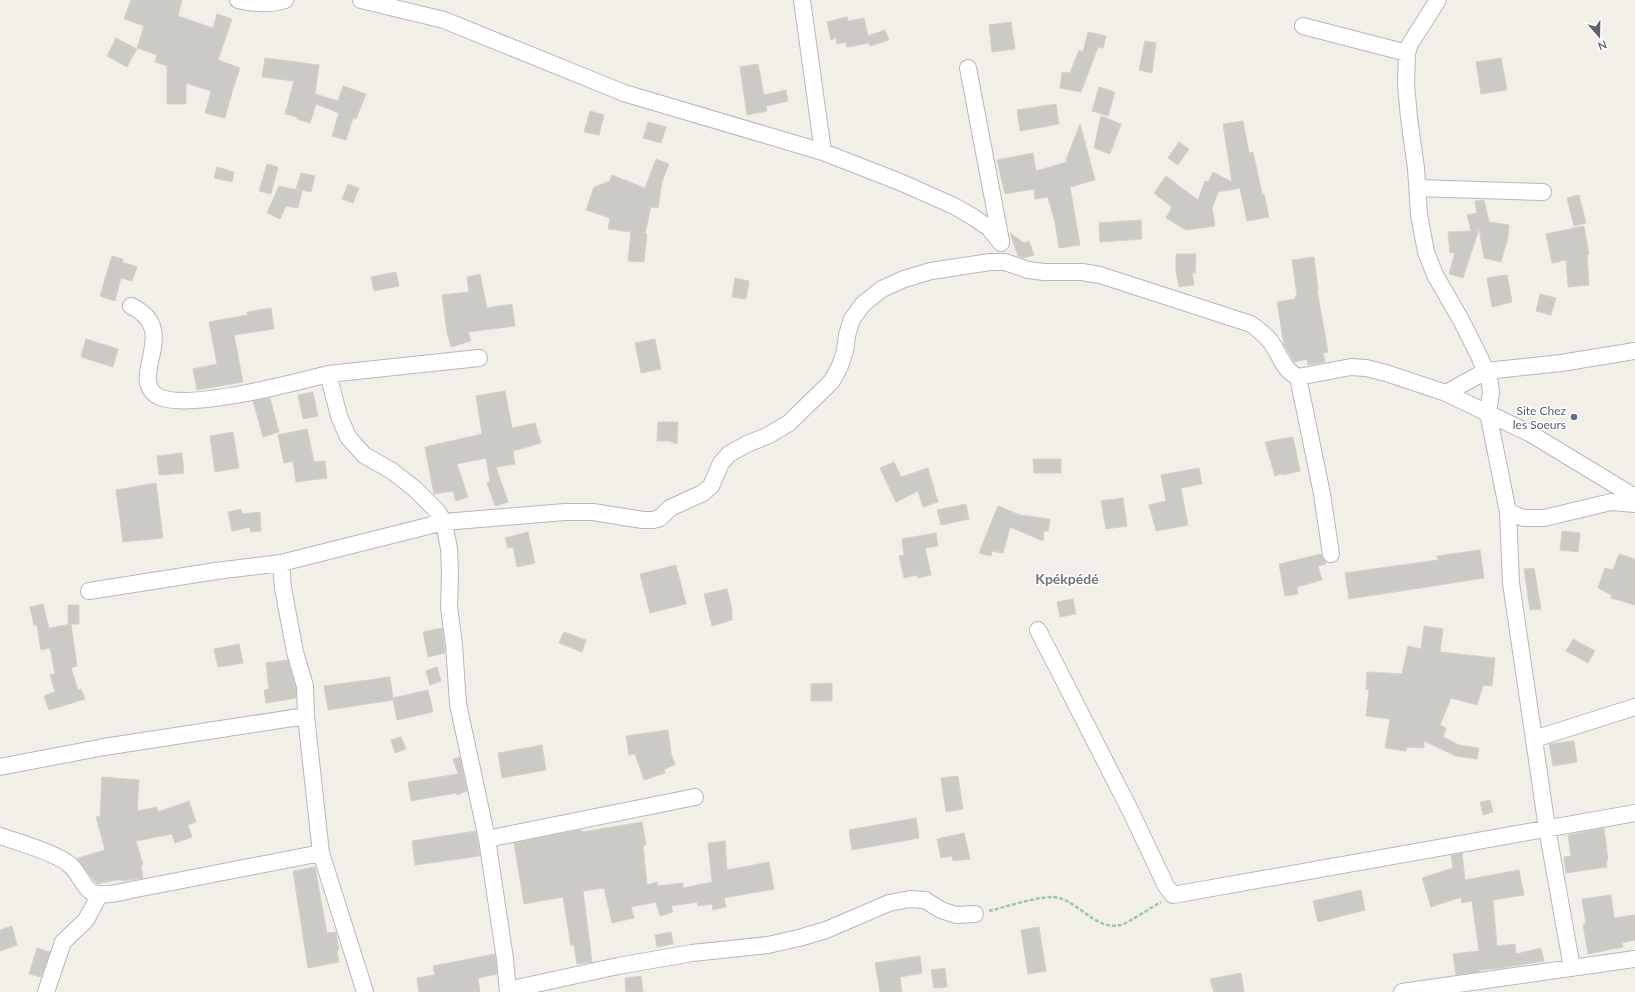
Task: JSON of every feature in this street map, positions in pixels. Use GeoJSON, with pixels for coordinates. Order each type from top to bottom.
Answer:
{"type":"FeatureCollection","features":[{"type":"Feature","properties":{"kind":"street"},"geometry":{"type":"LineString","coordinates":[[238,0],[257,4],[274,3],[285,0]]}},
{"type":"Feature","properties":{"kind":"street"},"geometry":{"type":"LineString","coordinates":[[361,0],[444,20],[624,93],[823,152],[900,182],[954,206],[989,228],[1002,243]]}},
{"type":"Feature","properties":{"kind":"street"},"geometry":{"type":"LineString","coordinates":[[802,0],[823,152]]}},
{"type":"Feature","properties":{"kind":"street"},"geometry":{"type":"LineString","coordinates":[[1438,0],[1410,44],[1407,53],[1406,70],[1409,118],[1420,215],[1426,252],[1435,275],[1461,320],[1486,371],[1491,393],[1488,413],[1508,512],[1511,583],[1547,828],[1572,968]]}},
{"type":"Feature","properties":{"kind":"street"},"geometry":{"type":"LineString","coordinates":[[1303,26],[1407,53]]}},
{"type":"Feature","properties":{"kind":"street"},"geometry":{"type":"LineString","coordinates":[[968,68],[1006,262]]}},
{"type":"Feature","properties":{"kind":"street"},"geometry":{"type":"LineString","coordinates":[[1418,188],[1543,192]]}},
{"type":"Feature","properties":{"kind":"street"},"geometry":{"type":"LineString","coordinates":[[89,591],[216,571],[281,563],[444,522],[565,512],[593,512],[643,520],[660,518],[670,508],[703,493],[711,486],[721,463],[730,454],[747,444],[767,436],[788,423],[832,381],[840,366],[845,351],[847,335],[852,319],[864,304],[882,289],[904,279],[931,271],[990,262],[1006,262],[1028,270],[1044,272],[1082,272],[1100,275],[1251,324],[1261,331],[1270,341],[1286,369],[1298,377],[1351,367],[1366,368],[1446,393],[1531,434],[1635,497]]}},
{"type":"Feature","properties":{"kind":"street"},"geometry":{"type":"LineString","coordinates":[[131,306],[141,311],[152,327],[154,338],[147,379],[149,387],[156,395],[167,400],[184,401],[269,389],[328,374],[479,358]]}},
{"type":"Feature","properties":{"kind":"street"},"geometry":{"type":"LineString","coordinates":[[1446,393],[1486,371],[1561,363],[1635,352]]}},
{"type":"Feature","properties":{"kind":"street"},"geometry":{"type":"LineString","coordinates":[[328,374],[339,416],[348,437],[364,455],[392,471],[415,489],[437,511],[444,522],[449,549],[449,607],[454,645],[458,704],[487,839],[505,959],[508,991],[618,966],[692,953],[768,945],[799,938],[826,930],[889,903],[910,899],[925,900],[941,910],[956,915],[975,914]]}},
{"type":"Feature","properties":{"kind":"street"},"geometry":{"type":"LineString","coordinates":[[1298,377],[1322,494],[1331,554]]}},
{"type":"Feature","properties":{"kind":"street"},"geometry":{"type":"LineString","coordinates":[[1508,512],[1524,518],[1544,518],[1611,502],[1635,504]]}},
{"type":"Feature","properties":{"kind":"street"},"geometry":{"type":"LineString","coordinates":[[281,563],[283,588],[295,652],[305,686],[306,716],[321,853],[365,992]]}},
{"type":"Feature","properties":{"kind":"street"},"geometry":{"type":"LineString","coordinates":[[1038,630],[1131,812],[1166,886],[1173,895],[1177,893],[1635,813]]}},
{"type":"Feature","properties":{"kind":"street"},"geometry":{"type":"LineString","coordinates":[[1534,739],[1635,708]]}},
{"type":"Feature","properties":{"kind":"street"},"geometry":{"type":"LineString","coordinates":[[0,767],[104,747],[306,716]]}},
{"type":"Feature","properties":{"kind":"street"},"geometry":{"type":"LineString","coordinates":[[487,839],[695,797]]}},
{"type":"Feature","properties":{"kind":"street"},"geometry":{"type":"LineString","coordinates":[[0,836],[41,849],[65,860],[78,872],[88,889],[100,894],[115,895],[130,890],[321,853]]}},
{"type":"Feature","properties":{"kind":"street"},"geometry":{"type":"LineString","coordinates":[[46,992],[63,942],[86,920],[100,894]]}},
{"type":"Feature","properties":{"kind":"street"},"geometry":{"type":"LineString","coordinates":[[1402,992],[1635,959]]}},
{"type":"Feature","properties":{"kind":"path"},"geometry":{"type":"LineString","coordinates":[[975,914],[1052,897],[1072,903],[1098,922],[1109,925],[1121,925],[1177,893]]}},
{"type":"Feature","properties":{"kind":"building"},"geometry":{"type":"Polygon","coordinates":[[[131,0],[182,0],[178,16],[213,28],[217,14],[232,19],[218,60],[240,68],[225,118],[205,113],[211,91],[186,83],[186,104],[167,104],[167,66],[155,62],[157,55],[137,48],[144,26],[124,19],[131,0]]]}},
{"type":"Feature","properties":{"kind":"building"},"geometry":{"type":"Polygon","coordinates":[[[847,17],[848,21],[864,18],[868,36],[885,30],[889,40],[870,46],[869,43],[847,47],[846,42],[837,44],[836,38],[831,40],[827,22],[847,17]]]}},
{"type":"Feature","properties":{"kind":"building"},"geometry":{"type":"Polygon","coordinates":[[[1011,22],[1015,49],[992,52],[989,25],[1011,22]]]}},
{"type":"Feature","properties":{"kind":"building"},"geometry":{"type":"Polygon","coordinates":[[[1088,32],[1106,36],[1103,48],[1098,47],[1081,92],[1060,88],[1062,72],[1070,73],[1079,50],[1083,52],[1088,32]]]}},
{"type":"Feature","properties":{"kind":"building"},"geometry":{"type":"Polygon","coordinates":[[[116,38],[137,49],[127,67],[107,56],[116,38]]]}},
{"type":"Feature","properties":{"kind":"building"},"geometry":{"type":"Polygon","coordinates":[[[1145,41],[1156,43],[1152,73],[1139,70],[1145,41]]]}},
{"type":"Feature","properties":{"kind":"building"},"geometry":{"type":"Polygon","coordinates":[[[265,58],[319,65],[315,94],[338,101],[343,86],[366,94],[356,119],[353,118],[346,140],[332,136],[339,113],[316,104],[310,123],[297,119],[297,117],[285,114],[294,81],[262,77],[265,58]]]}},
{"type":"Feature","properties":{"kind":"building"},"geometry":{"type":"Polygon","coordinates":[[[1501,58],[1507,90],[1481,94],[1476,62],[1501,58]]]}},
{"type":"Feature","properties":{"kind":"building"},"geometry":{"type":"Polygon","coordinates":[[[758,64],[764,95],[786,90],[788,101],[766,106],[767,111],[747,115],[740,67],[758,64]]]}},
{"type":"Feature","properties":{"kind":"building"},"geometry":{"type":"Polygon","coordinates":[[[1099,87],[1115,92],[1108,116],[1092,111],[1099,87]]]}},
{"type":"Feature","properties":{"kind":"building"},"geometry":{"type":"Polygon","coordinates":[[[1056,104],[1059,124],[1020,131],[1017,110],[1056,104]]]}},
{"type":"Feature","properties":{"kind":"building"},"geometry":{"type":"Polygon","coordinates":[[[590,111],[604,115],[599,135],[584,132],[590,111]]]}},
{"type":"Feature","properties":{"kind":"building"},"geometry":{"type":"Polygon","coordinates":[[[1101,116],[1121,124],[1110,154],[1094,148],[1101,116]]]}},
{"type":"Feature","properties":{"kind":"building"},"geometry":{"type":"Polygon","coordinates":[[[1243,121],[1249,153],[1253,152],[1262,194],[1264,194],[1269,217],[1247,221],[1240,188],[1218,192],[1212,208],[1215,226],[1186,230],[1166,218],[1172,207],[1154,193],[1166,176],[1198,200],[1205,181],[1208,182],[1213,172],[1232,182],[1223,124],[1243,121]]]}},
{"type":"Feature","properties":{"kind":"building"},"geometry":{"type":"Polygon","coordinates":[[[648,122],[666,127],[661,143],[643,138],[648,122]]]}},
{"type":"Feature","properties":{"kind":"building"},"geometry":{"type":"Polygon","coordinates":[[[1080,124],[1095,180],[1070,187],[1080,245],[1059,248],[1055,223],[1048,197],[1035,199],[1034,189],[1005,194],[997,160],[1033,153],[1036,171],[1067,162],[1066,160],[1080,124]]]}},
{"type":"Feature","properties":{"kind":"building"},"geometry":{"type":"Polygon","coordinates":[[[1179,142],[1189,149],[1178,165],[1168,158],[1179,142]]]}},
{"type":"Feature","properties":{"kind":"building"},"geometry":{"type":"Polygon","coordinates":[[[656,159],[669,164],[662,182],[658,208],[651,207],[645,233],[647,234],[644,262],[628,261],[631,232],[608,229],[610,218],[586,210],[594,187],[610,181],[612,175],[645,188],[656,159]]]}},
{"type":"Feature","properties":{"kind":"building"},"geometry":{"type":"Polygon","coordinates":[[[267,164],[278,167],[271,194],[259,191],[267,164]]]}},
{"type":"Feature","properties":{"kind":"building"},"geometry":{"type":"Polygon","coordinates":[[[217,167],[234,172],[232,182],[214,178],[217,167]]]}},
{"type":"Feature","properties":{"kind":"building"},"geometry":{"type":"Polygon","coordinates":[[[301,173],[315,176],[311,192],[296,189],[301,173]]]}},
{"type":"Feature","properties":{"kind":"building"},"geometry":{"type":"Polygon","coordinates":[[[348,184],[359,188],[353,203],[342,199],[348,184]]]}},
{"type":"Feature","properties":{"kind":"building"},"geometry":{"type":"Polygon","coordinates":[[[279,186],[302,191],[298,208],[286,206],[280,219],[267,213],[279,186]]]}},
{"type":"Feature","properties":{"kind":"building"},"geometry":{"type":"Polygon","coordinates":[[[1579,195],[1586,223],[1574,226],[1567,198],[1579,195]]]}},
{"type":"Feature","properties":{"kind":"building"},"geometry":{"type":"Polygon","coordinates":[[[1484,200],[1489,222],[1509,225],[1508,237],[1501,262],[1484,258],[1479,229],[1463,278],[1449,274],[1455,252],[1450,253],[1448,232],[1471,231],[1467,215],[1477,213],[1475,201],[1484,200]]]}},
{"type":"Feature","properties":{"kind":"building"},"geometry":{"type":"Polygon","coordinates":[[[1141,220],[1142,239],[1100,242],[1099,223],[1141,220]]]}},
{"type":"Feature","properties":{"kind":"building"},"geometry":{"type":"Polygon","coordinates":[[[1584,226],[1589,254],[1587,255],[1589,285],[1568,287],[1566,260],[1552,263],[1546,234],[1584,226]]]}},
{"type":"Feature","properties":{"kind":"building"},"geometry":{"type":"Polygon","coordinates":[[[1010,233],[1024,243],[1029,241],[1034,255],[1024,258],[1018,256],[1010,233]]]}},
{"type":"Feature","properties":{"kind":"building"},"geometry":{"type":"Polygon","coordinates":[[[1176,254],[1196,254],[1195,273],[1192,273],[1194,285],[1179,287],[1176,271],[1176,254]]]}},
{"type":"Feature","properties":{"kind":"building"},"geometry":{"type":"Polygon","coordinates":[[[112,256],[123,259],[122,262],[137,267],[132,281],[121,278],[115,301],[100,296],[112,256]]]}},
{"type":"Feature","properties":{"kind":"building"},"geometry":{"type":"Polygon","coordinates":[[[1314,257],[1317,290],[1328,352],[1323,353],[1325,362],[1308,365],[1307,359],[1294,362],[1284,345],[1277,302],[1295,299],[1297,296],[1292,260],[1314,257]]]}},
{"type":"Feature","properties":{"kind":"building"},"geometry":{"type":"Polygon","coordinates":[[[396,272],[399,286],[374,291],[371,277],[396,272]]]}},
{"type":"Feature","properties":{"kind":"building"},"geometry":{"type":"Polygon","coordinates":[[[480,274],[487,308],[512,304],[515,326],[468,332],[471,341],[451,347],[447,333],[442,295],[469,292],[467,277],[480,274]]]}},
{"type":"Feature","properties":{"kind":"building"},"geometry":{"type":"Polygon","coordinates":[[[1507,275],[1512,302],[1492,307],[1487,278],[1507,275]]]}},
{"type":"Feature","properties":{"kind":"building"},"geometry":{"type":"Polygon","coordinates":[[[735,278],[749,281],[746,299],[732,297],[735,278]]]}},
{"type":"Feature","properties":{"kind":"building"},"geometry":{"type":"Polygon","coordinates":[[[1540,294],[1556,298],[1551,315],[1536,311],[1540,294]]]}},
{"type":"Feature","properties":{"kind":"building"},"geometry":{"type":"Polygon","coordinates":[[[271,308],[274,329],[234,335],[243,382],[197,390],[193,369],[217,364],[209,322],[248,315],[247,312],[271,308]]]}},
{"type":"Feature","properties":{"kind":"building"},"geometry":{"type":"Polygon","coordinates":[[[86,339],[118,349],[113,367],[81,357],[86,339]]]}},
{"type":"Feature","properties":{"kind":"building"},"geometry":{"type":"Polygon","coordinates":[[[655,339],[661,369],[641,373],[635,343],[655,339]]]}},
{"type":"Feature","properties":{"kind":"building"},"geometry":{"type":"Polygon","coordinates":[[[505,391],[512,428],[535,423],[541,443],[513,451],[515,464],[496,467],[508,502],[495,506],[487,483],[490,481],[486,458],[457,464],[468,497],[456,501],[453,491],[434,494],[425,447],[482,434],[476,396],[505,391]]]}},
{"type":"Feature","properties":{"kind":"building"},"geometry":{"type":"Polygon","coordinates":[[[313,392],[318,416],[303,419],[298,395],[313,392]]]}},
{"type":"Feature","properties":{"kind":"building"},"geometry":{"type":"Polygon","coordinates":[[[270,398],[279,432],[263,437],[253,401],[270,398]]]}},
{"type":"Feature","properties":{"kind":"building"},"geometry":{"type":"Polygon","coordinates":[[[658,422],[678,422],[677,444],[669,441],[657,441],[658,422]]]}},
{"type":"Feature","properties":{"kind":"building"},"geometry":{"type":"Polygon","coordinates":[[[307,429],[314,462],[325,461],[327,478],[296,482],[293,461],[284,463],[278,435],[307,429]]]}},
{"type":"Feature","properties":{"kind":"building"},"geometry":{"type":"Polygon","coordinates":[[[233,432],[239,468],[215,472],[210,436],[233,432]]]}},
{"type":"Feature","properties":{"kind":"building"},"geometry":{"type":"Polygon","coordinates":[[[1293,437],[1300,471],[1283,475],[1283,473],[1275,476],[1265,442],[1293,437]]]}},
{"type":"Feature","properties":{"kind":"building"},"geometry":{"type":"Polygon","coordinates":[[[182,453],[184,473],[159,475],[157,456],[182,453]]]}},
{"type":"Feature","properties":{"kind":"building"},"geometry":{"type":"Polygon","coordinates":[[[1033,459],[1061,459],[1061,473],[1034,473],[1033,459]]]}},
{"type":"Feature","properties":{"kind":"building"},"geometry":{"type":"Polygon","coordinates":[[[894,462],[901,477],[928,468],[938,502],[923,507],[918,491],[896,502],[880,468],[894,462]]]}},
{"type":"Feature","properties":{"kind":"building"},"geometry":{"type":"Polygon","coordinates":[[[1199,468],[1202,484],[1181,488],[1188,525],[1156,531],[1149,505],[1166,501],[1161,475],[1199,468]]]}},
{"type":"Feature","properties":{"kind":"building"},"geometry":{"type":"Polygon","coordinates":[[[156,483],[163,538],[123,542],[116,490],[156,483]]]}},
{"type":"Feature","properties":{"kind":"building"},"geometry":{"type":"Polygon","coordinates":[[[1123,498],[1127,526],[1106,529],[1101,501],[1123,498]]]}},
{"type":"Feature","properties":{"kind":"building"},"geometry":{"type":"Polygon","coordinates":[[[966,504],[969,519],[941,525],[937,510],[966,504]]]}},
{"type":"Feature","properties":{"kind":"building"},"geometry":{"type":"Polygon","coordinates":[[[998,506],[1020,515],[1050,519],[1048,531],[1044,531],[1043,541],[1010,527],[1003,553],[992,551],[991,556],[979,553],[998,506]]]}},
{"type":"Feature","properties":{"kind":"building"},"geometry":{"type":"Polygon","coordinates":[[[241,509],[242,514],[260,512],[261,531],[250,532],[250,527],[232,531],[228,512],[241,509]]]}},
{"type":"Feature","properties":{"kind":"building"},"geometry":{"type":"Polygon","coordinates":[[[1562,531],[1580,533],[1578,552],[1560,550],[1562,531]]]}},
{"type":"Feature","properties":{"kind":"building"},"geometry":{"type":"Polygon","coordinates":[[[528,532],[535,563],[517,567],[513,547],[508,548],[505,538],[528,532]]]}},
{"type":"Feature","properties":{"kind":"building"},"geometry":{"type":"Polygon","coordinates":[[[936,533],[938,546],[925,548],[931,575],[918,578],[917,575],[904,578],[899,556],[904,555],[902,539],[936,533]]]}},
{"type":"Feature","properties":{"kind":"building"},"geometry":{"type":"Polygon","coordinates":[[[1480,550],[1484,578],[1349,599],[1345,573],[1438,560],[1437,556],[1480,550]]]}},
{"type":"Feature","properties":{"kind":"building"},"geometry":{"type":"Polygon","coordinates":[[[1321,554],[1326,564],[1318,566],[1322,580],[1297,587],[1298,594],[1285,596],[1279,564],[1321,554]]]}},
{"type":"Feature","properties":{"kind":"building"},"geometry":{"type":"Polygon","coordinates":[[[1619,554],[1635,559],[1635,605],[1611,598],[1612,595],[1598,588],[1605,568],[1613,570],[1619,554]]]}},
{"type":"Feature","properties":{"kind":"building"},"geometry":{"type":"Polygon","coordinates":[[[676,565],[686,604],[650,613],[640,574],[676,565]]]}},
{"type":"Feature","properties":{"kind":"building"},"geometry":{"type":"Polygon","coordinates":[[[1534,568],[1541,609],[1530,610],[1524,569],[1534,568]]]}},
{"type":"Feature","properties":{"kind":"building"},"geometry":{"type":"Polygon","coordinates":[[[727,589],[732,610],[732,620],[712,626],[704,594],[727,589]]]}},
{"type":"Feature","properties":{"kind":"building"},"geometry":{"type":"Polygon","coordinates":[[[1073,599],[1076,614],[1060,617],[1057,602],[1073,599]]]}},
{"type":"Feature","properties":{"kind":"building"},"geometry":{"type":"Polygon","coordinates":[[[43,604],[49,628],[71,624],[77,666],[71,668],[78,690],[81,689],[85,699],[49,710],[44,696],[55,692],[50,675],[55,674],[50,648],[41,650],[37,625],[34,625],[30,607],[43,604]]]}},
{"type":"Feature","properties":{"kind":"building"},"geometry":{"type":"Polygon","coordinates":[[[68,605],[79,605],[79,624],[68,624],[68,605]]]}},
{"type":"Feature","properties":{"kind":"building"},"geometry":{"type":"Polygon","coordinates":[[[1424,626],[1443,629],[1440,652],[1495,658],[1492,686],[1483,685],[1477,705],[1451,698],[1440,725],[1446,728],[1443,737],[1459,745],[1479,748],[1477,759],[1456,756],[1424,741],[1424,748],[1407,747],[1406,751],[1385,748],[1390,719],[1366,716],[1369,690],[1366,689],[1367,672],[1402,674],[1408,646],[1421,649],[1424,626]]]}},
{"type":"Feature","properties":{"kind":"building"},"geometry":{"type":"Polygon","coordinates":[[[442,628],[445,653],[428,657],[423,632],[442,628]]]}},
{"type":"Feature","properties":{"kind":"building"},"geometry":{"type":"Polygon","coordinates":[[[564,632],[586,640],[582,652],[559,643],[564,632]]]}},
{"type":"Feature","properties":{"kind":"building"},"geometry":{"type":"Polygon","coordinates":[[[1573,639],[1595,651],[1588,663],[1566,651],[1573,639]]]}},
{"type":"Feature","properties":{"kind":"building"},"geometry":{"type":"Polygon","coordinates":[[[239,644],[243,663],[218,667],[214,649],[239,644]]]}},
{"type":"Feature","properties":{"kind":"building"},"geometry":{"type":"Polygon","coordinates":[[[288,660],[296,688],[296,698],[266,703],[264,690],[269,689],[266,663],[288,660]]]}},
{"type":"Feature","properties":{"kind":"building"},"geometry":{"type":"Polygon","coordinates":[[[437,667],[441,681],[430,685],[426,671],[437,667]]]}},
{"type":"Feature","properties":{"kind":"building"},"geometry":{"type":"Polygon","coordinates":[[[390,677],[393,698],[428,690],[433,712],[397,720],[393,700],[328,710],[324,686],[390,677]]]}},
{"type":"Feature","properties":{"kind":"building"},"geometry":{"type":"Polygon","coordinates":[[[832,683],[832,701],[811,701],[811,684],[832,683]]]}},
{"type":"Feature","properties":{"kind":"building"},"geometry":{"type":"Polygon","coordinates":[[[668,730],[671,753],[675,765],[664,769],[665,773],[644,780],[635,754],[629,755],[626,736],[668,730]]]}},
{"type":"Feature","properties":{"kind":"building"},"geometry":{"type":"Polygon","coordinates":[[[401,737],[406,749],[395,753],[391,740],[401,737]]]}},
{"type":"Feature","properties":{"kind":"building"},"geometry":{"type":"Polygon","coordinates":[[[1574,741],[1577,762],[1553,766],[1549,744],[1574,741]]]}},
{"type":"Feature","properties":{"kind":"building"},"geometry":{"type":"Polygon","coordinates":[[[542,745],[546,770],[502,778],[498,753],[542,745]]]}},
{"type":"Feature","properties":{"kind":"building"},"geometry":{"type":"Polygon","coordinates":[[[460,757],[467,791],[457,795],[456,793],[411,801],[408,782],[458,774],[453,759],[460,757]]]}},
{"type":"Feature","properties":{"kind":"building"},"geometry":{"type":"Polygon","coordinates":[[[958,776],[963,809],[946,812],[941,778],[958,776]]]}},
{"type":"Feature","properties":{"kind":"building"},"geometry":{"type":"Polygon","coordinates":[[[102,777],[139,780],[137,811],[157,807],[158,812],[189,801],[196,822],[188,825],[192,837],[175,843],[172,834],[136,841],[143,865],[141,865],[143,878],[122,881],[122,879],[97,884],[78,860],[78,858],[105,850],[96,817],[100,816],[102,777]]]}},
{"type":"Feature","properties":{"kind":"building"},"geometry":{"type":"Polygon","coordinates":[[[1490,800],[1493,812],[1483,815],[1480,802],[1490,800]]]}},
{"type":"Feature","properties":{"kind":"building"},"geometry":{"type":"Polygon","coordinates":[[[916,818],[919,838],[852,850],[849,830],[916,818]]]}},
{"type":"Feature","properties":{"kind":"building"},"geometry":{"type":"Polygon","coordinates":[[[642,822],[646,845],[643,846],[647,885],[657,882],[658,886],[683,883],[683,888],[712,882],[708,843],[725,841],[727,870],[769,862],[774,889],[724,898],[726,907],[713,910],[712,904],[698,906],[697,902],[671,906],[673,912],[660,916],[656,902],[631,907],[634,918],[612,923],[604,888],[583,891],[592,962],[577,964],[574,945],[571,946],[563,897],[524,904],[514,843],[574,831],[582,830],[582,832],[642,822]]]}},
{"type":"Feature","properties":{"kind":"building"},"geometry":{"type":"Polygon","coordinates":[[[1604,828],[1608,860],[1606,861],[1607,867],[1566,873],[1564,857],[1571,856],[1568,835],[1604,828]]]}},
{"type":"Feature","properties":{"kind":"building"},"geometry":{"type":"Polygon","coordinates":[[[476,831],[480,856],[415,865],[412,841],[476,831]]]}},
{"type":"Feature","properties":{"kind":"building"},"geometry":{"type":"Polygon","coordinates":[[[964,833],[970,859],[953,861],[952,856],[941,858],[937,839],[964,833]]]}},
{"type":"Feature","properties":{"kind":"building"},"geometry":{"type":"Polygon","coordinates":[[[1462,853],[1465,880],[1519,870],[1524,895],[1493,900],[1497,946],[1515,944],[1516,954],[1541,948],[1544,961],[1479,970],[1479,972],[1456,975],[1453,954],[1479,951],[1472,901],[1462,903],[1461,897],[1431,907],[1422,878],[1453,868],[1451,855],[1462,853]]]}},
{"type":"Feature","properties":{"kind":"building"},"geometry":{"type":"Polygon","coordinates":[[[315,867],[327,933],[336,932],[339,962],[308,968],[293,871],[315,867]]]}},
{"type":"Feature","properties":{"kind":"building"},"geometry":{"type":"Polygon","coordinates":[[[1361,890],[1365,910],[1318,922],[1313,901],[1361,890]]]}},
{"type":"Feature","properties":{"kind":"building"},"geometry":{"type":"Polygon","coordinates":[[[1611,895],[1614,918],[1635,915],[1635,940],[1622,943],[1623,947],[1588,954],[1583,924],[1586,924],[1582,899],[1611,895]]]}},
{"type":"Feature","properties":{"kind":"building"},"geometry":{"type":"Polygon","coordinates":[[[12,926],[17,945],[0,951],[0,930],[12,926]]]}},
{"type":"Feature","properties":{"kind":"building"},"geometry":{"type":"Polygon","coordinates":[[[1039,927],[1046,971],[1028,974],[1021,930],[1039,927]]]}},
{"type":"Feature","properties":{"kind":"building"},"geometry":{"type":"Polygon","coordinates":[[[671,932],[673,944],[657,947],[655,935],[671,932]]]}},
{"type":"Feature","properties":{"kind":"building"},"geometry":{"type":"Polygon","coordinates":[[[37,948],[50,952],[41,977],[29,974],[37,948]]]}},
{"type":"Feature","properties":{"kind":"building"},"geometry":{"type":"Polygon","coordinates":[[[495,954],[497,974],[478,978],[480,992],[419,992],[417,978],[435,975],[433,966],[495,954]]]}},
{"type":"Feature","properties":{"kind":"building"},"geometry":{"type":"Polygon","coordinates":[[[920,956],[922,973],[900,977],[902,992],[880,992],[875,963],[920,956]]]}},
{"type":"Feature","properties":{"kind":"building"},"geometry":{"type":"Polygon","coordinates":[[[945,968],[947,987],[934,988],[931,970],[945,968]]]}},
{"type":"Feature","properties":{"kind":"building"},"geometry":{"type":"Polygon","coordinates":[[[1241,973],[1244,992],[1214,992],[1210,979],[1241,973]]]}},
{"type":"Feature","properties":{"kind":"building"},"geometry":{"type":"Polygon","coordinates":[[[641,976],[643,992],[626,992],[625,978],[641,976]]]}},
{"type":"Feature","properties":{"kind":"place","name":"Site Chez les Soeurs"},"geometry":{"type":"Point","coordinates":[1574,417]}},
{"type":"Feature","properties":{"kind":"district","name":"Kpékpédé"},"geometry":{"type":"Point","coordinates":[1067,578]}}]}
